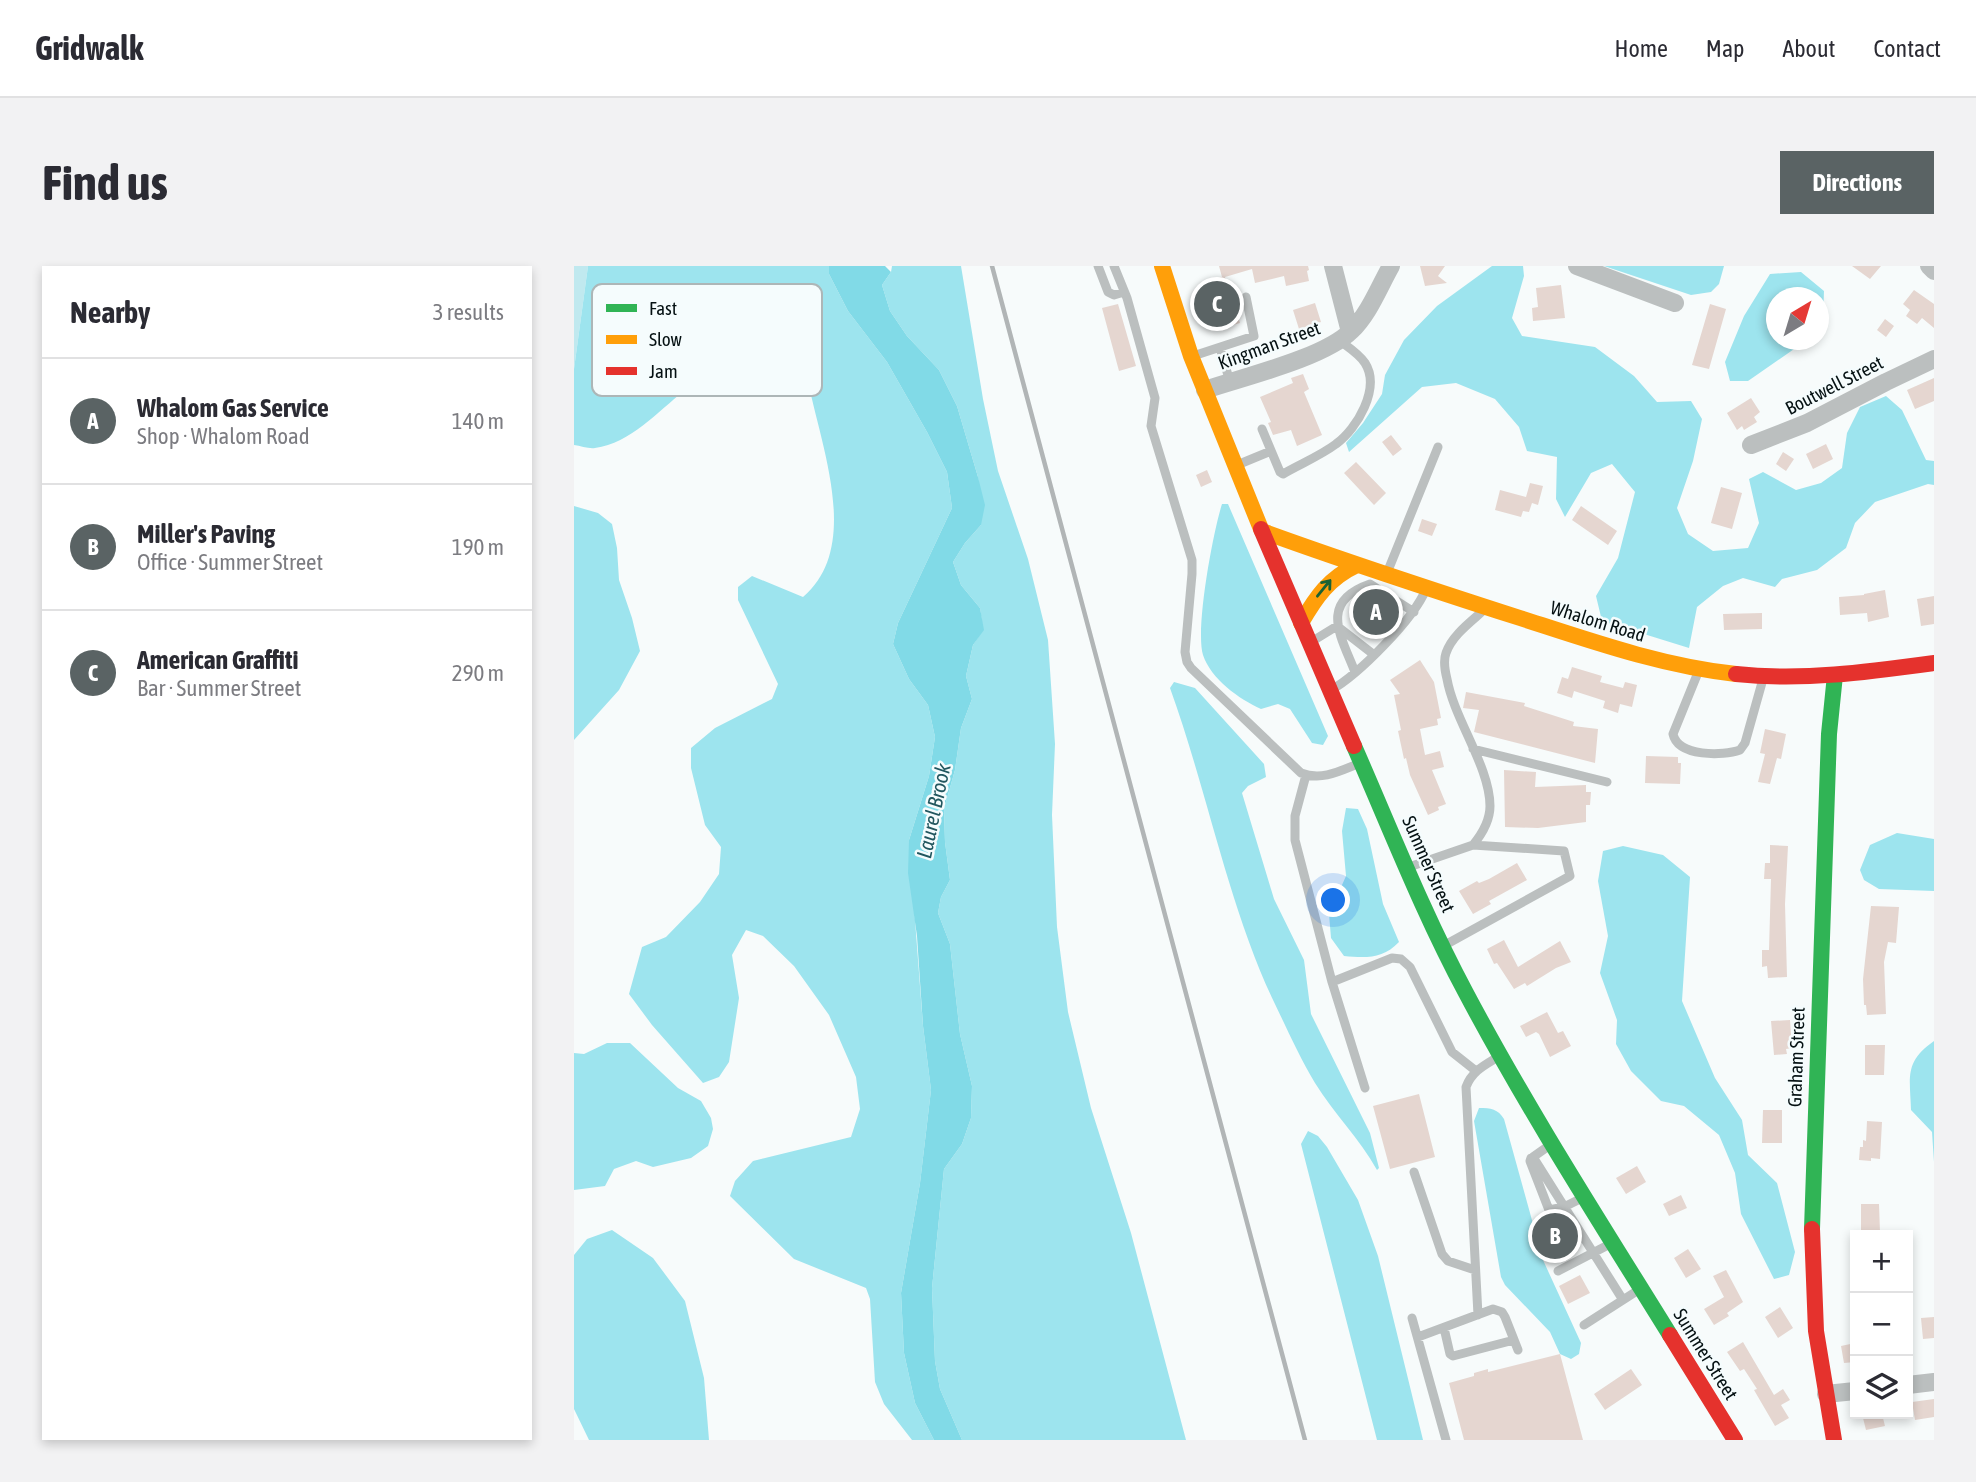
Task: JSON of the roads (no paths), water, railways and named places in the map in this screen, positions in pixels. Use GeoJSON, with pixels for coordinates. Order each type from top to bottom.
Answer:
{"type":"FeatureCollection","features":[{"type":"Feature","properties":{"kind":"main road","name":"Summer Street"},"geometry":{"type":"LineString","coordinates":[[1162,266],[1191,356],[1262,531],[1443,946],[1500,1056],[1552,1144],[1735,1440]]}},
{"type":"Feature","properties":{"kind":"main road","name":"Whalom Road"},"geometry":{"type":"LineString","coordinates":[[1262,531],[1371,574],[1426,588],[1629,654],[1699,668],[1763,677],[1835,675],[1934,663]]}},
{"type":"Feature","properties":{"kind":"main road"},"geometry":{"type":"LineString","coordinates":[[1301,623],[1322,588],[1338,573],[1371,574]]}},
{"type":"Feature","properties":{"kind":"main road","name":"Graham Street"},"geometry":{"type":"LineString","coordinates":[[1834,1440],[1816,1331],[1812,1241],[1829,734],[1835,675]]}},
{"type":"Feature","properties":{"kind":"street"},"geometry":{"type":"LineString","coordinates":[[1333,266],[1345,337]]}},
{"type":"Feature","properties":{"kind":"street","name":"Kingman Street"},"geometry":{"type":"LineString","coordinates":[[1205,390],[1311,354],[1345,337],[1360,320],[1391,266]]}},
{"type":"Feature","properties":{"kind":"street"},"geometry":{"type":"LineString","coordinates":[[1577,266],[1675,303]]}},
{"type":"Feature","properties":{"kind":"street"},"geometry":{"type":"LineString","coordinates":[[1929,266],[1934,271]]}},
{"type":"Feature","properties":{"kind":"street","name":"Boutwell Street"},"geometry":{"type":"LineString","coordinates":[[1751,445],[1807,423],[1934,359]]}},
{"type":"Feature","properties":{"kind":"street"},"geometry":{"type":"LineString","coordinates":[[1913,1384],[1934,1382]]}},
{"type":"Feature","properties":{"kind":"street"},"geometry":{"type":"LineString","coordinates":[[1826,1394],[1850,1392]]}},
{"type":"Feature","properties":{"kind":"lane"},"geometry":{"type":"LineString","coordinates":[[1098,266],[1108,292],[1114,295],[1124,292]]}},
{"type":"Feature","properties":{"kind":"lane"},"geometry":{"type":"LineString","coordinates":[[1114,266],[1155,398],[1151,426],[1192,560],[1185,652],[1187,662],[1301,773],[1316,777],[1329,775],[1361,762]]}},
{"type":"Feature","properties":{"kind":"lane"},"geometry":{"type":"LineString","coordinates":[[1191,356],[1254,336],[1246,297]]}},
{"type":"Feature","properties":{"kind":"lane"},"geometry":{"type":"LineString","coordinates":[[1262,429],[1283,474],[1333,447],[1354,424],[1369,393],[1369,375],[1345,337]]}},
{"type":"Feature","properties":{"kind":"lane"},"geometry":{"type":"LineString","coordinates":[[1220,348],[1230,382]]}},
{"type":"Feature","properties":{"kind":"lane"},"geometry":{"type":"LineString","coordinates":[[1355,672],[1337,626],[1338,611],[1344,601],[1358,590],[1371,574],[1438,447]]}},
{"type":"Feature","properties":{"kind":"lane"},"geometry":{"type":"LineString","coordinates":[[1236,466],[1271,451]]}},
{"type":"Feature","properties":{"kind":"lane"},"geometry":{"type":"LineString","coordinates":[[1371,574],[1413,612]]}},
{"type":"Feature","properties":{"kind":"lane"},"geometry":{"type":"LineString","coordinates":[[1330,690],[1355,672],[1399,630],[1426,588]]}},
{"type":"Feature","properties":{"kind":"lane"},"geometry":{"type":"LineString","coordinates":[[1473,845],[1487,822],[1489,790],[1451,698],[1444,661],[1453,641],[1486,607]]}},
{"type":"Feature","properties":{"kind":"lane"},"geometry":{"type":"LineString","coordinates":[[1310,642],[1337,626]]}},
{"type":"Feature","properties":{"kind":"lane"},"geometry":{"type":"LineString","coordinates":[[1337,626],[1373,654]]}},
{"type":"Feature","properties":{"kind":"lane"},"geometry":{"type":"LineString","coordinates":[[1699,668],[1673,734],[1678,744],[1693,750],[1718,754],[1740,750],[1745,743],[1763,677]]}},
{"type":"Feature","properties":{"kind":"lane"},"geometry":{"type":"LineString","coordinates":[[1473,749],[1607,782]]}},
{"type":"Feature","properties":{"kind":"lane"},"geometry":{"type":"LineString","coordinates":[[1306,775],[1295,816],[1295,840],[1332,982],[1365,1088]]}},
{"type":"Feature","properties":{"kind":"lane"},"geometry":{"type":"LineString","coordinates":[[1407,867],[1473,845],[1564,851],[1570,876],[1443,946]]}},
{"type":"Feature","properties":{"kind":"lane"},"geometry":{"type":"LineString","coordinates":[[1332,982],[1392,958],[1405,961],[1452,1052],[1476,1071]]}},
{"type":"Feature","properties":{"kind":"lane"},"geometry":{"type":"LineString","coordinates":[[1478,1315],[1466,1087],[1476,1071],[1500,1056]]}},
{"type":"Feature","properties":{"kind":"lane"},"geometry":{"type":"LineString","coordinates":[[1552,1144],[1530,1161],[1547,1208],[1551,1210],[1564,1207],[1584,1198]]}},
{"type":"Feature","properties":{"kind":"lane"},"geometry":{"type":"LineString","coordinates":[[1533,1157],[1623,1300]]}},
{"type":"Feature","properties":{"kind":"lane"},"geometry":{"type":"LineString","coordinates":[[1414,1172],[1442,1254],[1448,1261],[1475,1270]]}},
{"type":"Feature","properties":{"kind":"lane"},"geometry":{"type":"LineString","coordinates":[[1558,1271],[1612,1243]]}},
{"type":"Feature","properties":{"kind":"lane"},"geometry":{"type":"LineString","coordinates":[[1584,1325],[1640,1289]]}},
{"type":"Feature","properties":{"kind":"lane"},"geometry":{"type":"LineString","coordinates":[[1418,1338],[1493,1309],[1502,1312],[1518,1350]]}},
{"type":"Feature","properties":{"kind":"lane"},"geometry":{"type":"LineString","coordinates":[[1412,1318],[1446,1440]]}},
{"type":"Feature","properties":{"kind":"lane"},"geometry":{"type":"LineString","coordinates":[[1444,1328],[1450,1354],[1453,1356],[1514,1340]]}},
{"type":"Feature","properties":{"kind":"water","name":"Laurel Brook"},"geometry":{"type":"Polygon","coordinates":[[[829,266],[885,266],[891,272],[882,285],[890,311],[907,336],[939,370],[957,406],[985,505],[981,525],[953,562],[961,585],[980,608],[984,630],[973,645],[966,676],[972,699],[961,728],[955,770],[944,809],[950,880],[941,897],[938,913],[950,944],[960,1034],[972,1086],[971,1118],[962,1144],[944,1169],[932,1288],[935,1361],[940,1389],[962,1440],[934,1440],[915,1403],[904,1353],[901,1293],[920,1183],[931,1090],[923,1026],[917,936],[908,873],[909,840],[929,776],[935,737],[928,705],[909,679],[893,644],[898,623],[952,508],[947,472],[927,432],[887,362],[848,311],[829,274],[829,266]]]}},
{"type":"Feature","properties":{"kind":"railway"},"geometry":{"type":"LineString","coordinates":[[992,266],[1305,1440]]}},
{"type":"Feature","properties":{"kind":"place","name":"American Graffiti"},"geometry":{"type":"Point","coordinates":[1217,304]}},
{"type":"Feature","properties":{"kind":"place","name":"Whalom Gas Service"},"geometry":{"type":"Point","coordinates":[1376,612]}},
{"type":"Feature","properties":{"kind":"place","name":"Miller's Paving"},"geometry":{"type":"Point","coordinates":[1555,1236]}}]}
